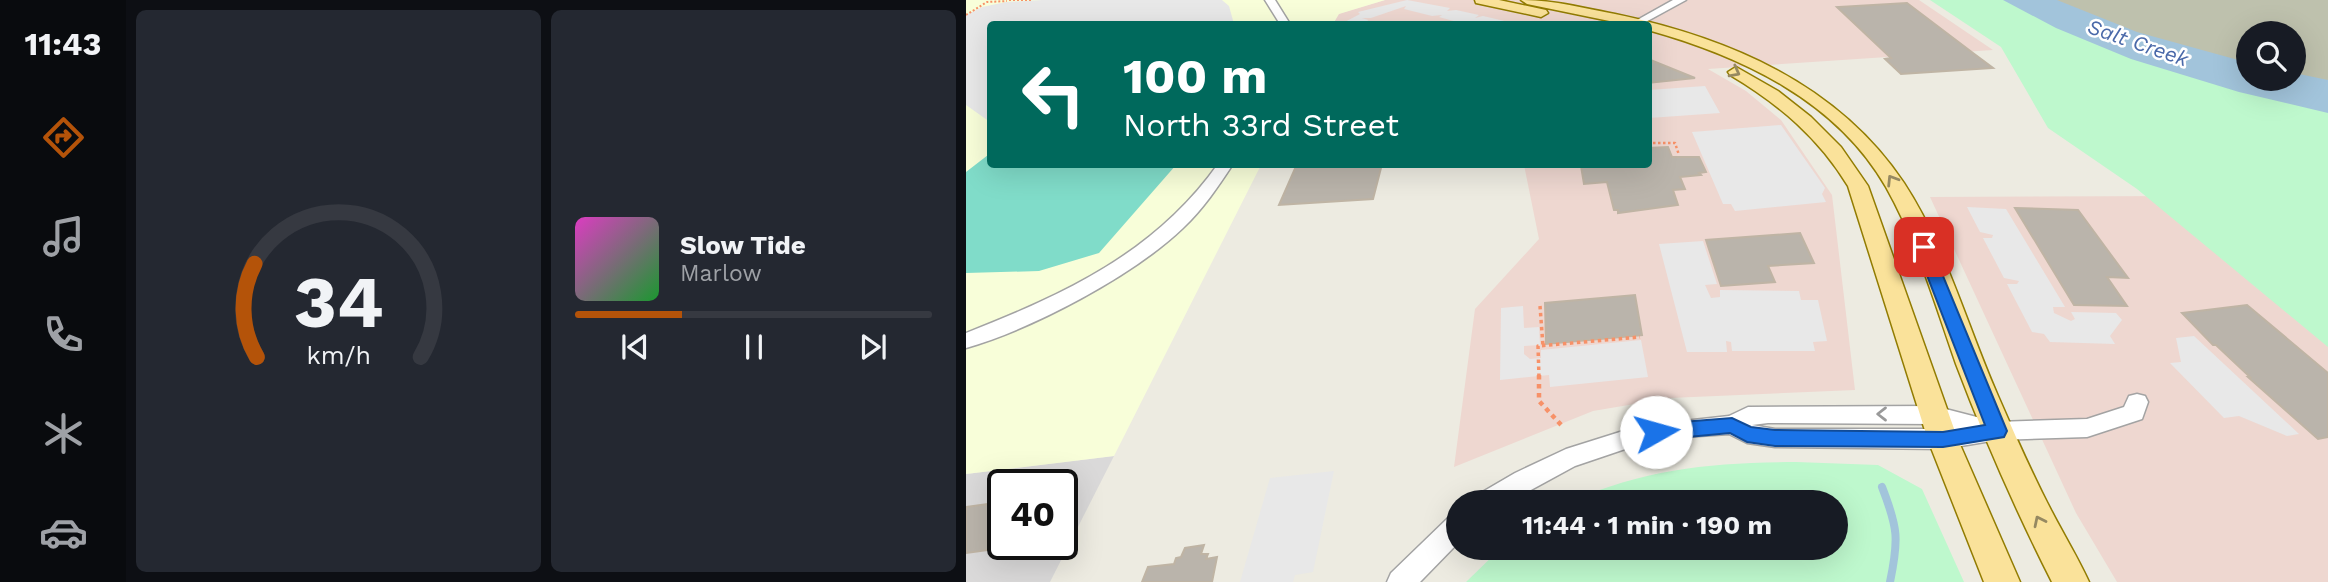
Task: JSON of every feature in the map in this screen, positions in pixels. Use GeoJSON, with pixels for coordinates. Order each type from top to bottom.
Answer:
{"type":"FeatureCollection","features":[{"type":"Feature","properties":{"kind":"main road"},"geometry":{"type":"LineString","coordinates":[[1481,0],[1579,21]]}},
{"type":"Feature","properties":{"kind":"main road"},"geometry":{"type":"LineString","coordinates":[[1527,0],[1616,21]]}},
{"type":"Feature","properties":{"kind":"main road"},"geometry":{"type":"LineString","coordinates":[[1652,29],[1703,42],[1787,80],[1839,119],[1872,153],[1892,180],[1909,212],[1997,431],[2071,582]]}},
{"type":"Feature","properties":{"kind":"main road"},"geometry":{"type":"LineString","coordinates":[[1652,32],[1769,90],[1805,119],[1845,164],[1870,217],[1939,427],[2001,582]]}},
{"type":"Feature","properties":{"kind":"street"},"geometry":{"type":"LineString","coordinates":[[1270,0],[1283,21]]}},
{"type":"Feature","properties":{"kind":"street"},"geometry":{"type":"LineString","coordinates":[[1651,21],[1681,0]]}},
{"type":"Feature","properties":{"kind":"street"},"geometry":{"type":"LineString","coordinates":[[966,341],[1067,296],[1139,253],[1191,210],[1223,168]]}},
{"type":"Feature","properties":{"kind":"street"},"geometry":{"type":"LineString","coordinates":[[1508,490],[1549,466],[1599,446],[1656,432],[1732,425],[1747,434],[1775,438],[1939,427],[1997,431],[2087,428],[2134,413],[2137,402]]}},
{"type":"Feature","properties":{"kind":"street"},"geometry":{"type":"LineString","coordinates":[[1401,582],[1446,537]]}},
{"type":"Feature","properties":{"kind":"path"},"geometry":{"type":"LineString","coordinates":[[966,15],[987,2],[1031,0]]}},
{"type":"Feature","properties":{"kind":"path"},"geometry":{"type":"LineString","coordinates":[[1652,143],[1675,144],[1679,155]]}},
{"type":"Feature","properties":{"kind":"path"},"geometry":{"type":"LineString","coordinates":[[1540,306],[1543,346]]}},
{"type":"Feature","properties":{"kind":"path"},"geometry":{"type":"LineString","coordinates":[[1563,427],[1539,401],[1538,346],[1640,337]]}},
{"type":"Feature","properties":{"kind":"shaded area"},"geometry":{"type":"Polygon","coordinates":[[[966,0],[1385,0],[1339,14],[1335,21],[987,21],[987,168],[1259,168],[1114,456],[987,469],[987,471],[966,474],[966,0]]]}},
{"type":"Feature","properties":{"kind":"shaded area"},"geometry":{"type":"Polygon","coordinates":[[[1222,0],[1229,6],[1233,21],[987,21],[987,120],[966,105],[966,15],[982,7],[1006,2],[1222,0]]]}},
{"type":"Feature","properties":{"kind":"shaded area"},"geometry":{"type":"Polygon","coordinates":[[[1385,0],[1919,0],[1993,50],[1708,69],[1746,91],[1781,120],[1832,195],[1855,390],[1670,398],[1593,411],[1454,467],[1475,309],[1539,239],[1525,168],[1652,168],[1652,21],[1334,21],[1338,14],[1385,0]]]}},
{"type":"Feature","properties":{"kind":"shaded area"},"geometry":{"type":"Polygon","coordinates":[[[1407,0],[1450,8],[1447,11],[1456,10],[1479,15],[1475,18],[1483,16],[1504,21],[1454,21],[1439,17],[1442,15],[1432,16],[1404,9],[1406,6],[1371,18],[1362,18],[1368,21],[1347,21],[1360,14],[1358,12],[1407,0]]]}},
{"type":"Feature","properties":{"kind":"shaded area"},"geometry":{"type":"Polygon","coordinates":[[[1930,0],[2037,0],[2236,74],[2236,91],[2306,91],[2306,88],[2328,92],[2328,347],[2137,189],[2048,128],[2001,47],[1930,0]]]}},
{"type":"Feature","properties":{"kind":"shaded area"},"geometry":{"type":"Polygon","coordinates":[[[2037,0],[2328,0],[2328,92],[2306,84],[2306,21],[2236,21],[2236,69],[2037,0]]]}},
{"type":"Feature","properties":{"kind":"shaded area"},"geometry":{"type":"Polygon","coordinates":[[[1705,86],[1720,113],[1652,118],[1652,90],[1705,86]]]}},
{"type":"Feature","properties":{"kind":"shaded area"},"geometry":{"type":"Polygon","coordinates":[[[1781,125],[1825,188],[1822,194],[1826,202],[1735,211],[1731,204],[1723,204],[1692,132],[1781,125]]]}},
{"type":"Feature","properties":{"kind":"shaded area"},"geometry":{"type":"Polygon","coordinates":[[[987,156],[987,168],[1173,168],[1099,253],[1039,271],[966,273],[966,172],[987,156]]]}},
{"type":"Feature","properties":{"kind":"shaded area"},"geometry":{"type":"Polygon","coordinates":[[[2188,196],[2328,295],[2328,582],[2117,582],[2076,513],[1930,197],[2188,196]]]}},
{"type":"Feature","properties":{"kind":"shaded area"},"geometry":{"type":"Polygon","coordinates":[[[1967,207],[2006,209],[2065,307],[2053,307],[2054,313],[2071,321],[2075,319],[2071,312],[2116,313],[2122,320],[2110,336],[2115,344],[2050,342],[2044,334],[2032,332],[2007,284],[2017,284],[2019,281],[2004,278],[1983,238],[1992,238],[1993,235],[1980,232],[1967,207]]]}},
{"type":"Feature","properties":{"kind":"shaded area"},"geometry":{"type":"Polygon","coordinates":[[[1703,241],[1717,284],[1705,285],[1711,298],[1720,297],[1720,290],[1799,291],[1801,300],[1818,300],[1827,341],[1813,342],[1815,351],[1732,351],[1731,342],[1726,341],[1727,352],[1687,352],[1659,244],[1703,241]]]}},
{"type":"Feature","properties":{"kind":"shaded area"},"geometry":{"type":"Polygon","coordinates":[[[1523,306],[1524,328],[1539,327],[1540,345],[1524,346],[1524,354],[1530,359],[1541,358],[1541,350],[1641,340],[1648,377],[1550,387],[1549,375],[1500,380],[1501,308],[1523,306]]]}},
{"type":"Feature","properties":{"kind":"shaded area"},"geometry":{"type":"Polygon","coordinates":[[[2194,336],[2299,434],[2287,436],[2239,416],[2224,418],[2170,363],[2181,362],[2176,338],[2194,336]]]}},
{"type":"Feature","properties":{"kind":"shaded area"},"geometry":{"type":"Polygon","coordinates":[[[1114,456],[1078,527],[1078,469],[1007,469],[1114,456]]]}},
{"type":"Feature","properties":{"kind":"shaded area"},"geometry":{"type":"Polygon","coordinates":[[[1796,462],[1878,465],[1922,489],[1964,582],[1466,582],[1489,560],[1848,560],[1848,490],[1601,490],[1653,475],[1735,464],[1796,462]]]}},
{"type":"Feature","properties":{"kind":"shaded area"},"geometry":{"type":"Polygon","coordinates":[[[987,471],[987,560],[1061,560],[1050,582],[966,582],[966,474],[987,471]]]}},
{"type":"Feature","properties":{"kind":"shaded area"},"geometry":{"type":"Polygon","coordinates":[[[1334,471],[1313,572],[1295,575],[1293,582],[1240,582],[1270,478],[1334,471]]]}},
{"type":"Feature","properties":{"kind":"water","name":"Salt Creek"},"geometry":{"type":"Polygon","coordinates":[[[2003,0],[2057,0],[2137,32],[2236,59],[2236,91],[2306,91],[2306,75],[2328,80],[2328,113],[2239,92],[2131,59],[2056,28],[2003,0]]]}},
{"type":"Feature","properties":{"kind":"building"},"geometry":{"type":"Polygon","coordinates":[[[1907,3],[1993,68],[1901,74],[1885,59],[1891,58],[1837,7],[1907,3]]]}},
{"type":"Feature","properties":{"kind":"building"},"geometry":{"type":"Polygon","coordinates":[[[1652,61],[1695,78],[1652,83],[1652,61]]]}},
{"type":"Feature","properties":{"kind":"building"},"geometry":{"type":"Polygon","coordinates":[[[1668,147],[1672,157],[1699,157],[1706,172],[1680,177],[1685,189],[1673,190],[1678,205],[1618,213],[1618,210],[1614,210],[1607,182],[1584,184],[1581,168],[1652,168],[1652,148],[1668,147]]]}},
{"type":"Feature","properties":{"kind":"building"},"geometry":{"type":"Polygon","coordinates":[[[1295,168],[1381,168],[1373,199],[1279,205],[1295,168]]]}},
{"type":"Feature","properties":{"kind":"building"},"geometry":{"type":"Polygon","coordinates":[[[2015,208],[2078,210],[2128,278],[2107,277],[2127,306],[2074,305],[2015,208]]]}},
{"type":"Feature","properties":{"kind":"building"},"geometry":{"type":"Polygon","coordinates":[[[1800,233],[1814,263],[1768,266],[1775,282],[1721,286],[1706,240],[1800,233]]]}},
{"type":"Feature","properties":{"kind":"building"},"geometry":{"type":"Polygon","coordinates":[[[1635,295],[1642,335],[1546,344],[1545,303],[1635,295]]]}},
{"type":"Feature","properties":{"kind":"building"},"geometry":{"type":"Polygon","coordinates":[[[2247,305],[2328,373],[2328,437],[2318,439],[2213,345],[2182,313],[2247,305]]]}},
{"type":"Feature","properties":{"kind":"building"},"geometry":{"type":"Polygon","coordinates":[[[987,504],[987,550],[966,553],[966,507],[987,504]]]}},
{"type":"Feature","properties":{"kind":"building"},"geometry":{"type":"Polygon","coordinates":[[[1204,545],[1201,554],[1208,554],[1206,559],[1217,557],[1212,582],[1142,582],[1148,567],[1174,564],[1185,548],[1204,545]]]}},
{"type":"Feature","properties":{"kind":"waterway"},"geometry":{"type":"LineString","coordinates":[[1882,487],[1894,524],[1896,544],[1890,582]]}},
{"type":"Feature","properties":{"kind":"route"},"geometry":{"type":"LineString","coordinates":[[1656,432],[1732,425],[1747,434],[1775,438],[1943,440],[1997,431],[1924,247]]}}]}
